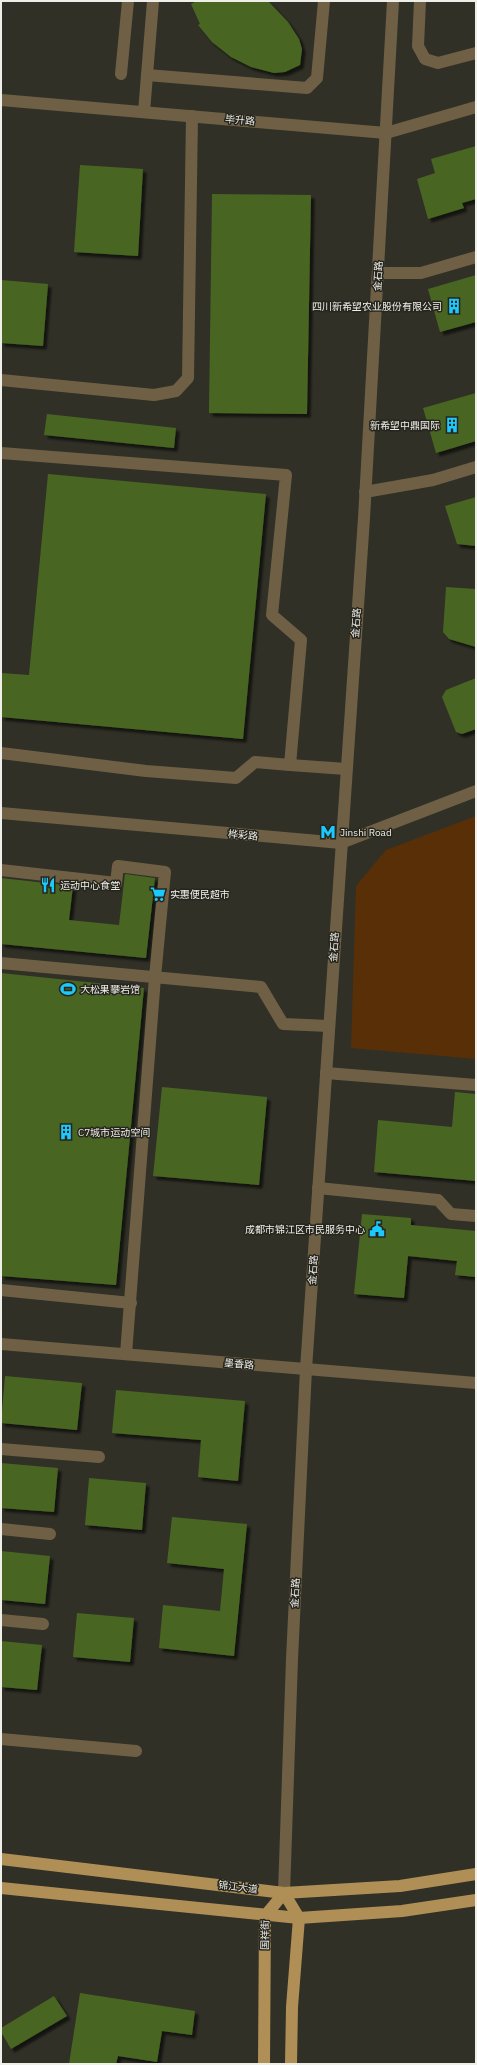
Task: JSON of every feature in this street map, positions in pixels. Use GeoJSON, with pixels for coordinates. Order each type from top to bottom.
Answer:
{"type":"FeatureCollection","features":[{"type":"Feature","properties":{"kind":"main road","name":"锦江大道"},"geometry":{"type":"LineString","coordinates":[[1,1859],[284,1893],[400,1886],[476,1874]]}},
{"type":"Feature","properties":{"kind":"main road"},"geometry":{"type":"LineString","coordinates":[[1,1889],[265,1916],[299,1918],[402,1912],[476,1900]]}},
{"type":"Feature","properties":{"kind":"main road","name":"国祥街"},"geometry":{"type":"LineString","coordinates":[[264,2064],[265,1916],[284,1893]]}},
{"type":"Feature","properties":{"kind":"main road"},"geometry":{"type":"LineString","coordinates":[[284,1893],[299,1918],[292,2007],[291,2064]]}},
{"type":"Feature","properties":{"kind":"street"},"geometry":{"type":"LineString","coordinates":[[121,74],[128,1]]}},
{"type":"Feature","properties":{"kind":"street"},"geometry":{"type":"LineString","coordinates":[[144,112],[153,1]]}},
{"type":"Feature","properties":{"kind":"street"},"geometry":{"type":"LineString","coordinates":[[146,75],[307,88],[317,78],[324,1]]}},
{"type":"Feature","properties":{"kind":"street","name":"金石路"},"geometry":{"type":"LineString","coordinates":[[284,1893],[292,1659],[306,1369],[365,492],[393,1]]}},
{"type":"Feature","properties":{"kind":"street"},"geometry":{"type":"LineString","coordinates":[[420,1],[418,46],[425,59],[438,63],[476,53]]}},
{"type":"Feature","properties":{"kind":"street","name":"毕升路"},"geometry":{"type":"LineString","coordinates":[[1,100],[386,133],[476,107]]}},
{"type":"Feature","properties":{"kind":"street"},"geometry":{"type":"LineString","coordinates":[[1,380],[154,395],[176,391],[188,378],[192,116]]}},
{"type":"Feature","properties":{"kind":"street"},"geometry":{"type":"LineString","coordinates":[[378,273],[421,273],[476,257]]}},
{"type":"Feature","properties":{"kind":"street"},"geometry":{"type":"LineString","coordinates":[[1,452],[286,475],[272,615],[301,640],[290,765]]}},
{"type":"Feature","properties":{"kind":"street"},"geometry":{"type":"LineString","coordinates":[[365,492],[433,480],[476,467]]}},
{"type":"Feature","properties":{"kind":"street"},"geometry":{"type":"LineString","coordinates":[[1,753],[146,771],[236,778],[255,762],[346,769]]}},
{"type":"Feature","properties":{"kind":"street","name":"桦彩路"},"geometry":{"type":"LineString","coordinates":[[1,813],[341,843],[476,791]]}},
{"type":"Feature","properties":{"kind":"street"},"geometry":{"type":"LineString","coordinates":[[1,870],[116,883],[118,866],[165,872],[155,977],[126,1354]]}},
{"type":"Feature","properties":{"kind":"street"},"geometry":{"type":"LineString","coordinates":[[1,963],[261,987],[283,1024],[329,1026]]}},
{"type":"Feature","properties":{"kind":"street"},"geometry":{"type":"LineString","coordinates":[[326,1072],[476,1085]]}},
{"type":"Feature","properties":{"kind":"street"},"geometry":{"type":"LineString","coordinates":[[318,1188],[438,1200],[451,1214],[476,1216]]}},
{"type":"Feature","properties":{"kind":"street"},"geometry":{"type":"LineString","coordinates":[[1,1290],[131,1303]]}},
{"type":"Feature","properties":{"kind":"street","name":"墨香路"},"geometry":{"type":"LineString","coordinates":[[1,1344],[476,1383]]}},
{"type":"Feature","properties":{"kind":"street"},"geometry":{"type":"LineString","coordinates":[[1,1449],[99,1457]]}},
{"type":"Feature","properties":{"kind":"street"},"geometry":{"type":"LineString","coordinates":[[1,1530],[50,1534]]}},
{"type":"Feature","properties":{"kind":"street"},"geometry":{"type":"LineString","coordinates":[[1,1620],[43,1624]]}},
{"type":"Feature","properties":{"kind":"street"},"geometry":{"type":"LineString","coordinates":[[1,1739],[136,1751]]}},
{"type":"Feature","properties":{"kind":"shaded area"},"geometry":{"type":"Polygon","coordinates":[[[476,816],[476,1059],[351,1048],[356,886],[386,850],[476,816]]]}},
{"type":"Feature","properties":{"kind":"building"},"geometry":{"type":"Polygon","coordinates":[[[197,1],[268,1],[288,22],[299,39],[302,49],[300,65],[285,72],[274,73],[251,67],[231,57],[212,42],[198,25],[200,24],[191,4],[197,1]]]}},
{"type":"Feature","properties":{"kind":"building"},"geometry":{"type":"Polygon","coordinates":[[[476,146],[476,199],[462,203],[464,208],[428,219],[417,179],[435,173],[431,159],[476,146]]]}},
{"type":"Feature","properties":{"kind":"building"},"geometry":{"type":"Polygon","coordinates":[[[80,165],[143,169],[138,256],[74,252],[80,165]]]}},
{"type":"Feature","properties":{"kind":"building"},"geometry":{"type":"Polygon","coordinates":[[[212,194],[311,195],[307,414],[209,413],[212,194]]]}},
{"type":"Feature","properties":{"kind":"building","name":"四川新希望农业股份有限公司"},"geometry":{"type":"Polygon","coordinates":[[[476,275],[476,322],[440,332],[428,289],[476,275]]]}},
{"type":"Feature","properties":{"kind":"building"},"geometry":{"type":"Polygon","coordinates":[[[1,280],[48,284],[43,346],[1,343],[1,280]]]}},
{"type":"Feature","properties":{"kind":"building","name":"新希望中鼎国际"},"geometry":{"type":"Polygon","coordinates":[[[476,393],[476,441],[436,453],[423,408],[476,393]]]}},
{"type":"Feature","properties":{"kind":"building"},"geometry":{"type":"Polygon","coordinates":[[[47,414],[176,428],[174,448],[44,435],[47,414]]]}},
{"type":"Feature","properties":{"kind":"building"},"geometry":{"type":"Polygon","coordinates":[[[48,474],[266,494],[243,739],[1,717],[1,673],[29,675],[48,474]]]}},
{"type":"Feature","properties":{"kind":"building"},"geometry":{"type":"Polygon","coordinates":[[[476,497],[476,546],[457,544],[445,506],[476,497]]]}},
{"type":"Feature","properties":{"kind":"building"},"geometry":{"type":"Polygon","coordinates":[[[446,587],[476,589],[476,647],[449,639],[443,632],[446,587]]]}},
{"type":"Feature","properties":{"kind":"building"},"geometry":{"type":"Polygon","coordinates":[[[476,678],[476,729],[462,734],[456,732],[442,697],[446,690],[476,678]]]}},
{"type":"Feature","properties":{"kind":"building"},"geometry":{"type":"Polygon","coordinates":[[[125,874],[155,878],[146,958],[1,944],[1,878],[73,886],[69,920],[119,925],[125,874]]]}},
{"type":"Feature","properties":{"kind":"building","name":"C7城市运动空间"},"geometry":{"type":"Polygon","coordinates":[[[1,973],[144,988],[116,1285],[1,1276],[1,973]]]}},
{"type":"Feature","properties":{"kind":"building"},"geometry":{"type":"Polygon","coordinates":[[[162,1087],[267,1097],[259,1185],[153,1176],[162,1087]]]}},
{"type":"Feature","properties":{"kind":"building"},"geometry":{"type":"Polygon","coordinates":[[[455,1092],[476,1094],[476,1181],[374,1172],[378,1120],[452,1127],[455,1092]]]}},
{"type":"Feature","properties":{"kind":"building"},"geometry":{"type":"Polygon","coordinates":[[[362,1214],[411,1218],[411,1225],[476,1231],[476,1277],[455,1275],[457,1261],[408,1256],[404,1298],[354,1294],[362,1214]]]}},
{"type":"Feature","properties":{"kind":"building"},"geometry":{"type":"Polygon","coordinates":[[[5,1376],[82,1383],[77,1430],[1,1423],[5,1376]]]}},
{"type":"Feature","properties":{"kind":"building"},"geometry":{"type":"Polygon","coordinates":[[[116,1390],[245,1401],[238,1481],[198,1477],[201,1440],[112,1433],[116,1390]]]}},
{"type":"Feature","properties":{"kind":"building"},"geometry":{"type":"Polygon","coordinates":[[[1,1463],[58,1468],[54,1512],[1,1508],[1,1463]]]}},
{"type":"Feature","properties":{"kind":"building"},"geometry":{"type":"Polygon","coordinates":[[[89,1478],[146,1483],[142,1530],[85,1525],[89,1478]]]}},
{"type":"Feature","properties":{"kind":"building"},"geometry":{"type":"Polygon","coordinates":[[[172,1517],[247,1524],[234,1656],[159,1648],[163,1605],[220,1611],[224,1569],[167,1563],[172,1517]]]}},
{"type":"Feature","properties":{"kind":"building"},"geometry":{"type":"Polygon","coordinates":[[[1,1551],[50,1556],[45,1604],[1,1600],[1,1551]]]}},
{"type":"Feature","properties":{"kind":"building"},"geometry":{"type":"Polygon","coordinates":[[[77,1613],[134,1618],[130,1662],[73,1657],[77,1613]]]}},
{"type":"Feature","properties":{"kind":"building"},"geometry":{"type":"Polygon","coordinates":[[[1,1641],[42,1645],[37,1690],[1,1687],[1,1641]]]}},
{"type":"Feature","properties":{"kind":"building"},"geometry":{"type":"Polygon","coordinates":[[[80,1993],[195,2011],[192,2035],[162,2031],[157,2062],[118,2056],[116,2064],[69,2064],[80,1993]]]}},
{"type":"Feature","properties":{"kind":"building"},"geometry":{"type":"Polygon","coordinates":[[[54,1996],[67,2016],[11,2049],[1,2032],[1,2028],[54,1996]]]}},
{"type":"Feature","properties":{"kind":"place","name":"四川新希望农业股份有限公司"},"geometry":{"type":"Point","coordinates":[454,306]}},
{"type":"Feature","properties":{"kind":"place","name":"新希望中鼎国际"},"geometry":{"type":"Point","coordinates":[452,425]}},
{"type":"Feature","properties":{"kind":"place","name":"Jinshi Road"},"geometry":{"type":"Point","coordinates":[328,832]}},
{"type":"Feature","properties":{"kind":"place","name":"运动中心食堂"},"geometry":{"type":"Point","coordinates":[48,885]}},
{"type":"Feature","properties":{"kind":"place","name":"实惠便民超市"},"geometry":{"type":"Point","coordinates":[158,894]}},
{"type":"Feature","properties":{"kind":"place","name":"大松果攀岩馆"},"geometry":{"type":"Point","coordinates":[68,989]}},
{"type":"Feature","properties":{"kind":"place","name":"C7城市运动空间"},"geometry":{"type":"Point","coordinates":[66,1132]}},
{"type":"Feature","properties":{"kind":"place","name":"成都市锦江区市民服务中心"},"geometry":{"type":"Point","coordinates":[377,1229]}}]}
